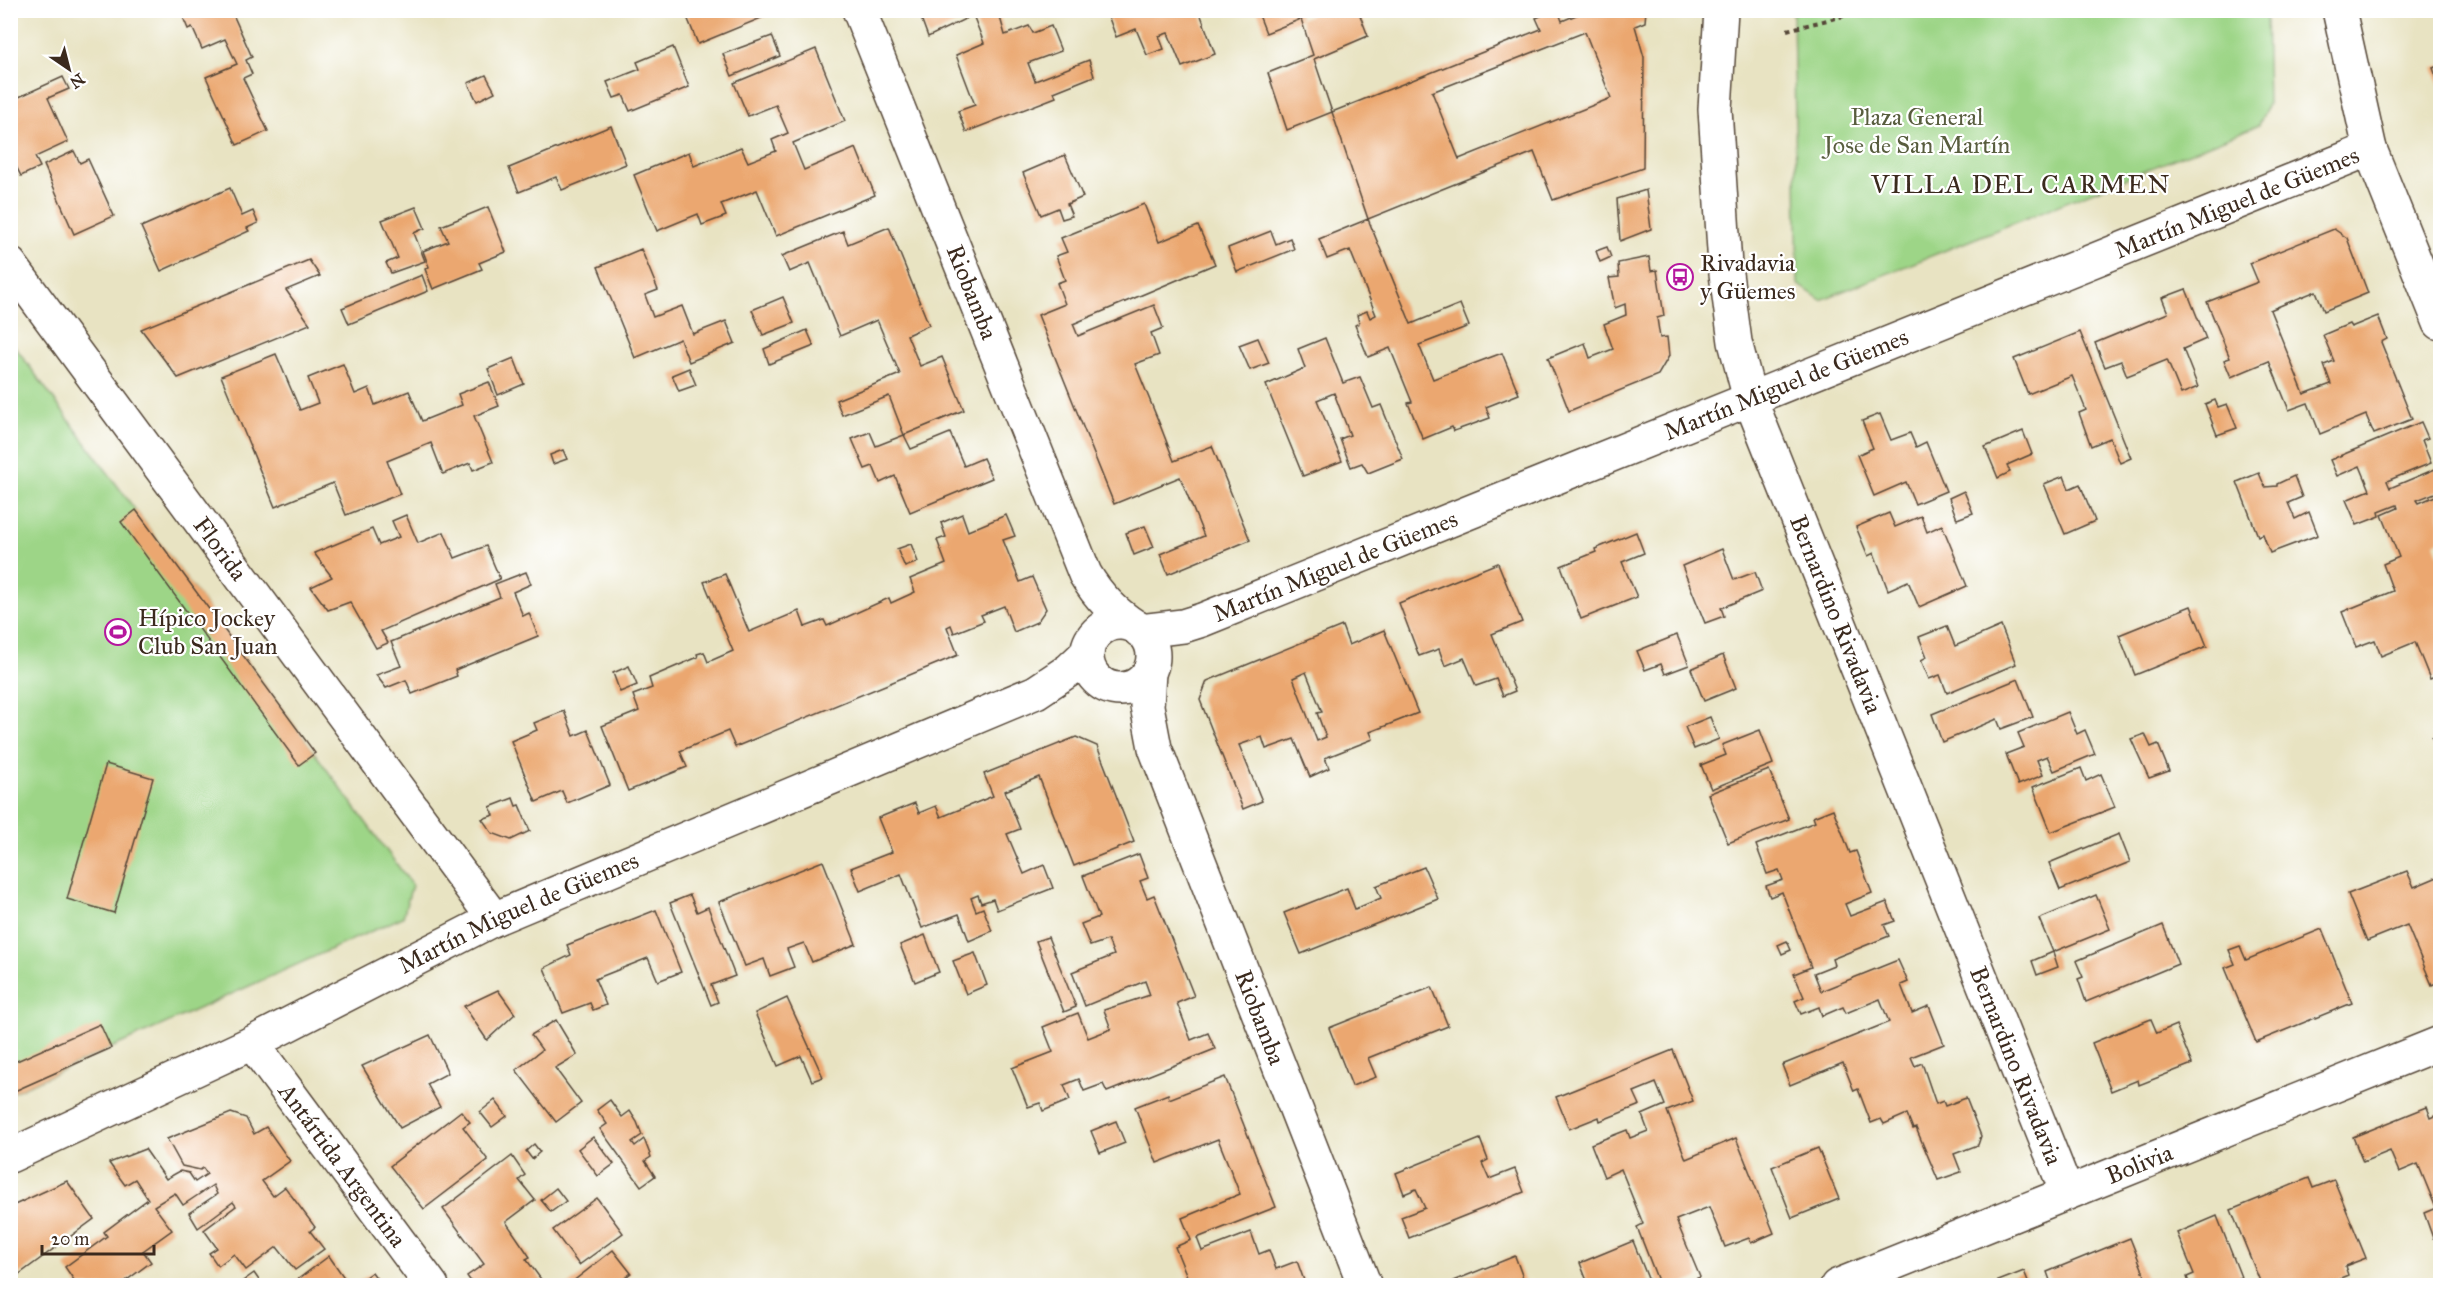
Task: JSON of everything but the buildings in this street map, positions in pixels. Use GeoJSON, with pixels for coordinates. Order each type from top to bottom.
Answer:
{"type":"FeatureCollection","features":[{"type":"Feature","properties":{"kind":"street","name":"Riobamba"},"geometry":{"type":"LineString","coordinates":[[859,10],[1085,574],[1101,598],[1144,647],[1147,706],[1155,748],[1365,1286]]}},
{"type":"Feature","properties":{"kind":"street","name":"Bernardino Rivadavia"},"geometry":{"type":"LineString","coordinates":[[1720,10],[1715,109],[1725,266],[1736,342],[1750,399],[2067,1193]]}},
{"type":"Feature","properties":{"kind":"street"},"geometry":{"type":"LineString","coordinates":[[2339,10],[2370,149],[2440,323]]}},
{"type":"Feature","properties":{"kind":"street","name":"Martín Miguel de Güemes"},"geometry":{"type":"LineString","coordinates":[[1144,647],[1183,626],[2370,149]]}},
{"type":"Feature","properties":{"kind":"street","name":"Florida"},"geometry":{"type":"LineString","coordinates":[[10,264],[494,919]]}},
{"type":"Feature","properties":{"kind":"street","name":"Riobamba"},"geometry":{"type":"LineString","coordinates":[[1085,574],[1091,609],[1087,663],[1091,673],[1105,686],[1155,748]]}},
{"type":"Feature","properties":{"kind":"street","name":"Martín Miguel de Güemes"},"geometry":{"type":"LineString","coordinates":[[10,1156],[252,1043],[494,919],[1036,692],[1069,670],[1096,633],[1115,624],[1125,624],[1144,647],[1138,684],[1129,688],[1105,686],[1036,692]]}},
{"type":"Feature","properties":{"kind":"street","name":"Antártida Argentina"},"geometry":{"type":"LineString","coordinates":[[252,1043],[432,1286]]}},
{"type":"Feature","properties":{"kind":"street","name":"Bolivia"},"geometry":{"type":"LineString","coordinates":[[1837,1286],[2440,1043]]}},
{"type":"Feature","properties":{"kind":"path"},"geometry":{"type":"LineString","coordinates":[[1787,30],[1868,10]]}},
{"type":"Feature","properties":{"kind":"green space","name":"Plaza General Jose de San Martín"},"geometry":{"type":"Polygon","coordinates":[[[1793,11],[2266,11],[2268,104],[2259,125],[1821,300],[1798,284],[1793,11]]]}},
{"type":"Feature","properties":{"kind":"green space","name":"Hípico Jockey Club San Juan"},"geometry":{"type":"Polygon","coordinates":[[[10,340],[412,885],[403,917],[11,1093],[10,340]]]}},
{"type":"Feature","properties":{"kind":"place","name":"Rivadavia y Güemes"},"geometry":{"type":"Point","coordinates":[1680,277]}},
{"type":"Feature","properties":{"kind":"place","name":"Hípico Jockey Club San Juan"},"geometry":{"type":"Point","coordinates":[118,632]}},
{"type":"Feature","properties":{"kind":"district","name":"VILLA DEL CARMEN"},"geometry":{"type":"Point","coordinates":[2021,184]}}]}
